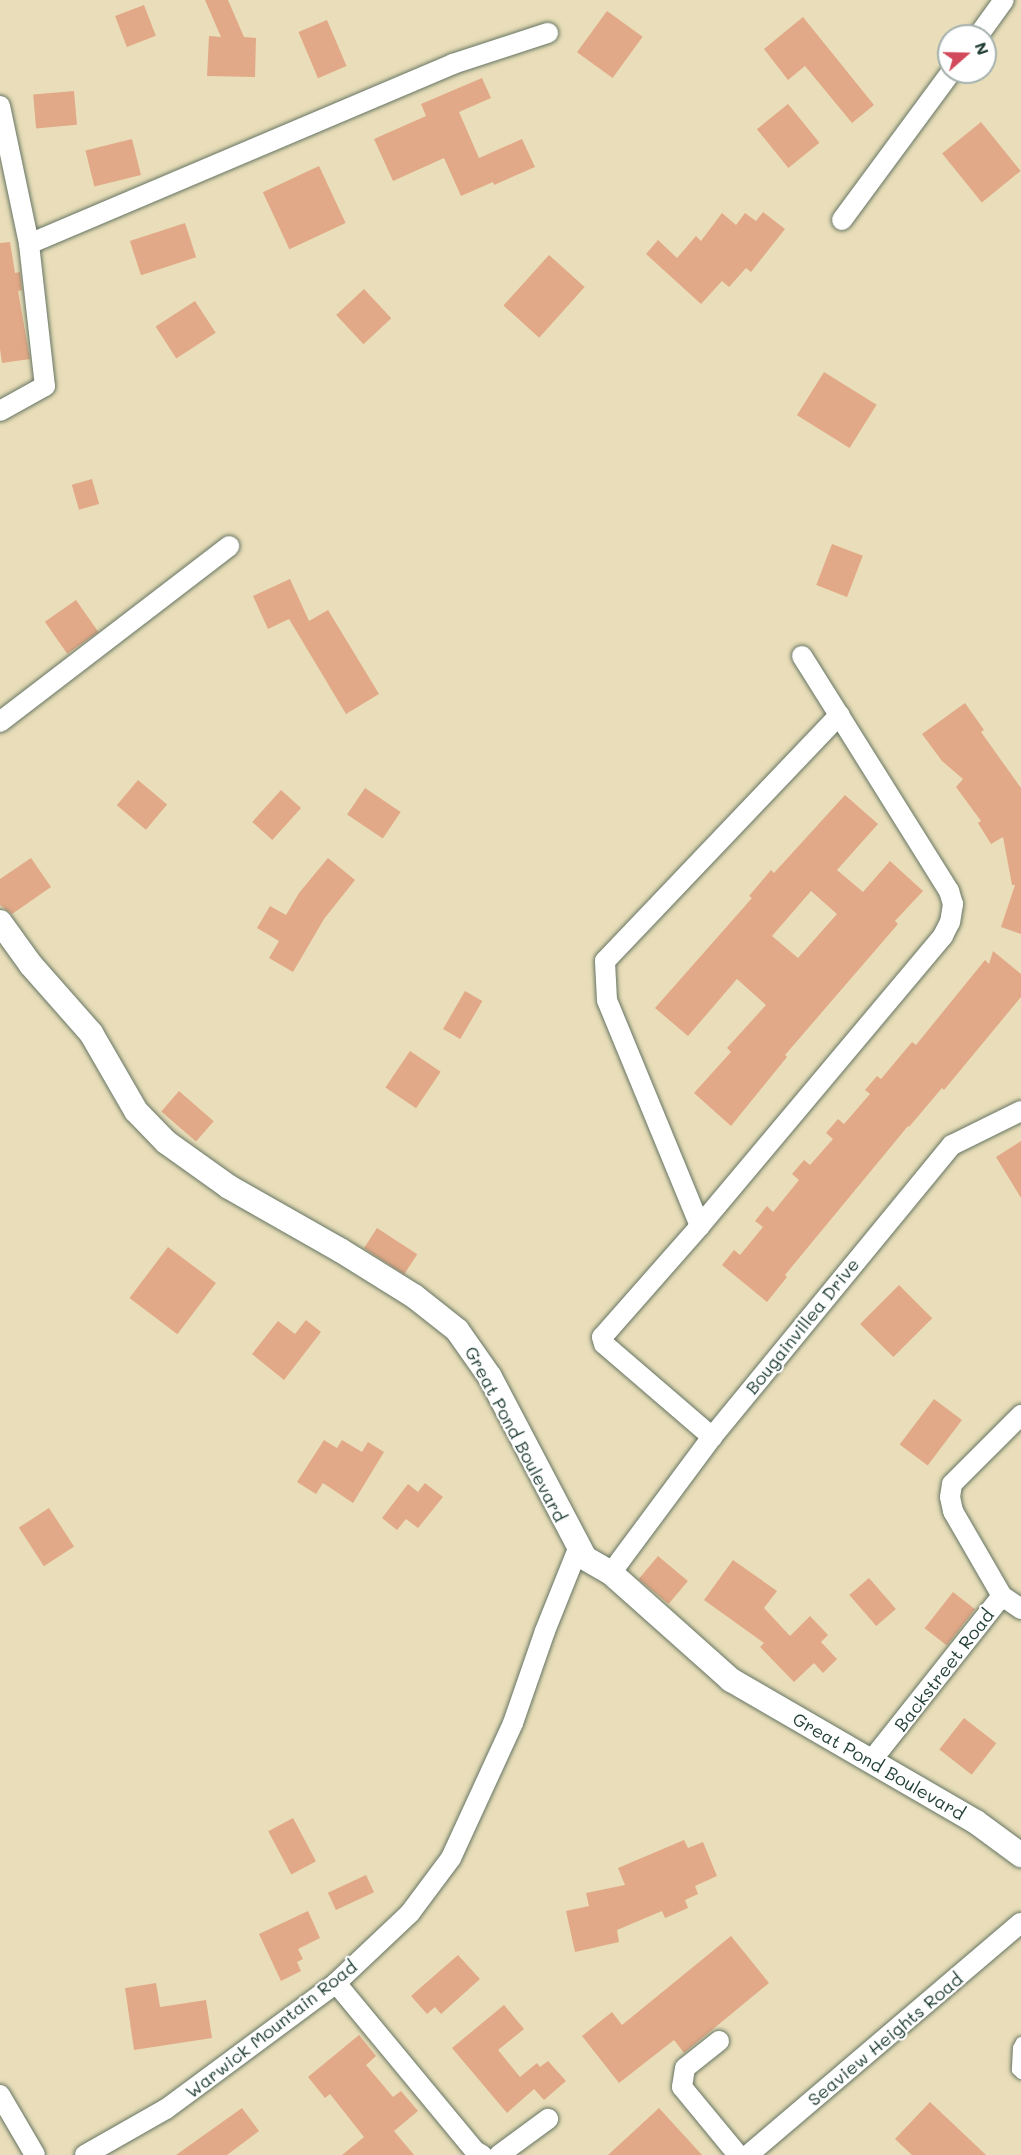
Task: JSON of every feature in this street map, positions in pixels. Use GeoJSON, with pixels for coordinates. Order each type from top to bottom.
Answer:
{"type":"FeatureCollection","features":[{"type":"Feature","properties":{"kind":"street"},"geometry":{"type":"LineString","coordinates":[[987,24],[1004,0]]}},
{"type":"Feature","properties":{"kind":"street"},"geometry":{"type":"LineString","coordinates":[[29,244],[453,64],[548,33]]}},
{"type":"Feature","properties":{"kind":"street"},"geometry":{"type":"LineString","coordinates":[[842,220],[942,84]]}},
{"type":"Feature","properties":{"kind":"street"},"geometry":{"type":"LineString","coordinates":[[0,106],[29,244],[45,386],[0,411]]}},
{"type":"Feature","properties":{"kind":"street"},"geometry":{"type":"LineString","coordinates":[[0,722],[229,546]]}},
{"type":"Feature","properties":{"kind":"street"},"geometry":{"type":"LineString","coordinates":[[712,1437],[604,1344],[602,1337],[700,1226],[944,936],[950,922],[953,904],[950,891],[802,656]]}},
{"type":"Feature","properties":{"kind":"street"},"geometry":{"type":"LineString","coordinates":[[700,1226],[607,1000],[605,961],[839,715]]}},
{"type":"Feature","properties":{"kind":"street","name":"Great Pond Boulevard"},"geometry":{"type":"LineString","coordinates":[[0,922],[31,965],[91,1033],[136,1111],[166,1142],[229,1187],[340,1250],[414,1296],[457,1330],[490,1377],[578,1549],[585,1558],[611,1573],[731,1680],[976,1822],[1021,1856]]}},
{"type":"Feature","properties":{"kind":"street","name":"Bougainvillea Drive"},"geometry":{"type":"LineString","coordinates":[[611,1573],[712,1437],[952,1145],[1021,1112]]}},
{"type":"Feature","properties":{"kind":"street"},"geometry":{"type":"LineString","coordinates":[[1002,1596],[953,1511],[950,1497],[952,1484],[1021,1415]]}},
{"type":"Feature","properties":{"kind":"street","name":"Warwick Mountain Road"},"geometry":{"type":"LineString","coordinates":[[85,2155],[166,2109],[336,1983],[410,1913],[451,1858],[513,1723],[545,1631],[578,1549]]}},
{"type":"Feature","properties":{"kind":"street","name":"Backstreet Road"},"geometry":{"type":"LineString","coordinates":[[871,1761],[1002,1596],[1021,1609]]}},
{"type":"Feature","properties":{"kind":"street","name":"Seaview Heights Road"},"geometry":{"type":"LineString","coordinates":[[748,2155],[1021,1923]]}},
{"type":"Feature","properties":{"kind":"street"},"geometry":{"type":"LineString","coordinates":[[336,1983],[475,2151],[482,2155]]}},
{"type":"Feature","properties":{"kind":"street"},"geometry":{"type":"LineString","coordinates":[[719,2041],[685,2068],[682,2087],[738,2155]]}},
{"type":"Feature","properties":{"kind":"street"},"geometry":{"type":"LineString","coordinates":[[0,2095],[35,2155]]}},
{"type":"Feature","properties":{"kind":"street"},"geometry":{"type":"LineString","coordinates":[[499,2155],[548,2119]]}},
{"type":"Feature","properties":{"kind":"lane"},"geometry":{"type":"LineString","coordinates":[[1021,2042],[1017,2048],[1017,2070],[1021,2074]]}},
{"type":"Feature","properties":{"kind":"building"},"geometry":{"type":"Polygon","coordinates":[[[205,0],[228,0],[244,37],[256,38],[255,77],[207,76],[209,36],[221,37],[205,0]]]}},
{"type":"Feature","properties":{"kind":"building"},"geometry":{"type":"Polygon","coordinates":[[[144,5],[156,36],[127,47],[115,16],[144,5]]]}},
{"type":"Feature","properties":{"kind":"building"},"geometry":{"type":"Polygon","coordinates":[[[607,11],[643,37],[613,78],[577,52],[607,11]]]}},
{"type":"Feature","properties":{"kind":"building"},"geometry":{"type":"Polygon","coordinates":[[[803,17],[874,105],[852,123],[805,66],[788,80],[764,49],[803,17]]]}},
{"type":"Feature","properties":{"kind":"building"},"geometry":{"type":"Polygon","coordinates":[[[327,20],[347,66],[318,78],[298,32],[327,20]]]}},
{"type":"Feature","properties":{"kind":"building"},"geometry":{"type":"Polygon","coordinates":[[[482,78],[491,98],[459,112],[479,158],[522,139],[535,167],[461,196],[444,158],[393,181],[374,139],[426,116],[421,104],[482,78]]]}},
{"type":"Feature","properties":{"kind":"building"},"geometry":{"type":"Polygon","coordinates":[[[74,91],[77,125],[36,128],[33,95],[74,91]]]}},
{"type":"Feature","properties":{"kind":"building"},"geometry":{"type":"Polygon","coordinates":[[[788,104],[819,143],[788,168],[757,129],[788,104]]]}},
{"type":"Feature","properties":{"kind":"building"},"geometry":{"type":"Polygon","coordinates":[[[981,122],[1021,171],[982,202],[942,153],[981,122]]]}},
{"type":"Feature","properties":{"kind":"building"},"geometry":{"type":"Polygon","coordinates":[[[132,139],[141,175],[94,187],[85,151],[132,139]]]}},
{"type":"Feature","properties":{"kind":"building"},"geometry":{"type":"Polygon","coordinates":[[[319,166],[346,223],[289,249],[263,192],[319,166]]]}},
{"type":"Feature","properties":{"kind":"building"},"geometry":{"type":"Polygon","coordinates":[[[763,212],[785,229],[751,272],[746,268],[729,287],[722,281],[701,304],[646,254],[658,240],[677,258],[696,236],[701,241],[722,213],[736,225],[745,213],[756,221],[763,212]]]}},
{"type":"Feature","properties":{"kind":"building"},"geometry":{"type":"Polygon","coordinates":[[[185,223],[196,257],[141,275],[130,241],[185,223]]]}},
{"type":"Feature","properties":{"kind":"building"},"geometry":{"type":"Polygon","coordinates":[[[10,242],[15,273],[20,272],[22,290],[18,291],[30,359],[2,363],[0,243],[10,242]]]}},
{"type":"Feature","properties":{"kind":"building"},"geometry":{"type":"Polygon","coordinates":[[[549,255],[585,287],[539,338],[503,306],[549,255]]]}},
{"type":"Feature","properties":{"kind":"building"},"geometry":{"type":"Polygon","coordinates":[[[364,289],[391,318],[363,344],[336,315],[364,289]]]}},
{"type":"Feature","properties":{"kind":"building"},"geometry":{"type":"Polygon","coordinates":[[[195,301],[216,333],[176,358],[156,327],[195,301]]]}},
{"type":"Feature","properties":{"kind":"building"},"geometry":{"type":"Polygon","coordinates":[[[824,372],[877,405],[850,448],[797,415],[824,372]]]}},
{"type":"Feature","properties":{"kind":"building"},"geometry":{"type":"Polygon","coordinates":[[[92,479],[99,504],[79,510],[72,485],[92,479]]]}},
{"type":"Feature","properties":{"kind":"building"},"geometry":{"type":"Polygon","coordinates":[[[832,544],[863,556],[847,597],[816,585],[832,544]]]}},
{"type":"Feature","properties":{"kind":"building"},"geometry":{"type":"Polygon","coordinates":[[[290,579],[309,621],[328,610],[379,694],[346,714],[289,619],[268,629],[253,596],[290,579]]]}},
{"type":"Feature","properties":{"kind":"building"},"geometry":{"type":"Polygon","coordinates":[[[76,600],[98,632],[67,654],[45,622],[76,600]]]}},
{"type":"Feature","properties":{"kind":"building"},"geometry":{"type":"Polygon","coordinates":[[[965,703],[984,730],[981,732],[1021,788],[1021,934],[1001,927],[1015,885],[1012,885],[1003,837],[991,844],[978,823],[981,821],[956,787],[963,779],[942,761],[922,734],[965,703]]]}},
{"type":"Feature","properties":{"kind":"building"},"geometry":{"type":"Polygon","coordinates":[[[138,780],[167,804],[146,830],[117,805],[138,780]]]}},
{"type":"Feature","properties":{"kind":"building"},"geometry":{"type":"Polygon","coordinates":[[[365,788],[401,812],[383,839],[347,815],[365,788]]]}},
{"type":"Feature","properties":{"kind":"building"},"geometry":{"type":"Polygon","coordinates":[[[281,790],[301,808],[272,840],[252,822],[281,790]]]}},
{"type":"Feature","properties":{"kind":"building"},"geometry":{"type":"Polygon","coordinates":[[[845,795],[878,824],[837,870],[863,892],[890,861],[923,891],[895,921],[898,924],[785,1055],[787,1057],[731,1126],[694,1093],[731,1052],[727,1048],[766,1005],[737,979],[688,1036],[655,1008],[752,898],[749,896],[771,870],[774,873],[845,795]],[[811,891],[772,936],[798,958],[837,914],[811,891]]]}},
{"type":"Feature","properties":{"kind":"building"},"geometry":{"type":"Polygon","coordinates":[[[31,858],[51,887],[12,914],[0,905],[0,879],[31,858]]]}},
{"type":"Feature","properties":{"kind":"building"},"geometry":{"type":"Polygon","coordinates":[[[328,858],[355,880],[324,919],[293,972],[269,958],[279,941],[257,928],[270,906],[286,915],[299,893],[328,858]]]}},
{"type":"Feature","properties":{"kind":"building"},"geometry":{"type":"Polygon","coordinates":[[[993,951],[1021,974],[1021,997],[944,1090],[942,1088],[908,1126],[785,1275],[787,1277],[767,1302],[722,1265],[734,1250],[740,1255],[763,1227],[755,1221],[767,1206],[773,1212],[799,1180],[792,1174],[804,1160],[810,1165],[833,1139],[826,1133],[838,1119],[844,1124],[870,1094],[865,1090],[877,1076],[881,1079],[912,1042],[916,1045],[985,960],[989,964],[993,951]]]}},
{"type":"Feature","properties":{"kind":"building"},"geometry":{"type":"Polygon","coordinates":[[[465,991],[482,1001],[460,1039],[443,1029],[465,991]]]}},
{"type":"Feature","properties":{"kind":"building"},"geometry":{"type":"Polygon","coordinates":[[[410,1051],[441,1072],[416,1108],[385,1087],[410,1051]]]}},
{"type":"Feature","properties":{"kind":"building"},"geometry":{"type":"Polygon","coordinates":[[[179,1091],[214,1121],[196,1142],[161,1111],[179,1091]]]}},
{"type":"Feature","properties":{"kind":"building"},"geometry":{"type":"Polygon","coordinates":[[[1021,1141],[1021,1198],[996,1157],[1021,1141]]]}},
{"type":"Feature","properties":{"kind":"building"},"geometry":{"type":"Polygon","coordinates":[[[377,1228],[417,1254],[404,1274],[364,1248],[377,1228]]]}},
{"type":"Feature","properties":{"kind":"building"},"geometry":{"type":"Polygon","coordinates":[[[168,1247],[216,1283],[177,1334],[129,1298],[168,1247]]]}},
{"type":"Feature","properties":{"kind":"building"},"geometry":{"type":"Polygon","coordinates":[[[899,1285],[932,1318],[893,1357],[860,1324],[899,1285]]]}},
{"type":"Feature","properties":{"kind":"building"},"geometry":{"type":"Polygon","coordinates":[[[306,1320],[321,1332],[284,1380],[252,1354],[278,1321],[295,1334],[306,1320]]]}},
{"type":"Feature","properties":{"kind":"building"},"geometry":{"type":"Polygon","coordinates":[[[934,1399],[962,1420],[928,1466],[900,1445],[934,1399]]]}},
{"type":"Feature","properties":{"kind":"building"},"geometry":{"type":"Polygon","coordinates":[[[324,1440],[337,1448],[342,1440],[362,1452],[368,1442],[384,1452],[353,1503],[323,1483],[316,1494],[297,1482],[324,1440]]]}},
{"type":"Feature","properties":{"kind":"building"},"geometry":{"type":"Polygon","coordinates":[[[425,1483],[443,1497],[418,1528],[406,1519],[397,1530],[382,1518],[408,1484],[418,1492],[425,1483]]]}},
{"type":"Feature","properties":{"kind":"building"},"geometry":{"type":"Polygon","coordinates":[[[49,1508],[74,1547],[44,1566],[19,1528],[49,1508]]]}},
{"type":"Feature","properties":{"kind":"building"},"geometry":{"type":"Polygon","coordinates":[[[658,1556],[688,1581],[669,1604],[639,1579],[658,1556]]]}},
{"type":"Feature","properties":{"kind":"building"},"geometry":{"type":"Polygon","coordinates":[[[733,1560],[777,1591],[764,1608],[790,1636],[810,1616],[828,1635],[821,1642],[837,1659],[823,1673],[814,1663],[794,1682],[760,1647],[764,1643],[704,1600],[733,1560]]]}},
{"type":"Feature","properties":{"kind":"building"},"geometry":{"type":"Polygon","coordinates":[[[869,1578],[896,1609],[876,1626],[849,1595],[869,1578]]]}},
{"type":"Feature","properties":{"kind":"building"},"geometry":{"type":"Polygon","coordinates":[[[953,1592],[975,1609],[947,1645],[925,1628],[953,1592]]]}},
{"type":"Feature","properties":{"kind":"building"},"geometry":{"type":"Polygon","coordinates":[[[964,1718],[996,1743],[972,1775],[939,1750],[964,1718]]]}},
{"type":"Feature","properties":{"kind":"building"},"geometry":{"type":"Polygon","coordinates":[[[293,1818],[316,1861],[291,1874],[268,1831],[293,1818]]]}},
{"type":"Feature","properties":{"kind":"building"},"geometry":{"type":"Polygon","coordinates":[[[684,1840],[688,1848],[703,1842],[717,1876],[695,1886],[698,1894],[685,1900],[688,1908],[665,1918],[662,1911],[617,1930],[619,1942],[575,1952],[566,1911],[589,1906],[586,1893],[625,1885],[618,1868],[684,1840]]]}},
{"type":"Feature","properties":{"kind":"building"},"geometry":{"type":"Polygon","coordinates":[[[366,1875],[374,1892],[336,1910],[328,1893],[366,1875]]]}},
{"type":"Feature","properties":{"kind":"building"},"geometry":{"type":"Polygon","coordinates":[[[308,1911],[320,1938],[298,1949],[303,1959],[297,1962],[301,1971],[281,1981],[259,1934],[308,1911]]]}},
{"type":"Feature","properties":{"kind":"building"},"geometry":{"type":"Polygon","coordinates":[[[731,1936],[769,1983],[684,2053],[674,2040],[619,2083],[582,2036],[612,2012],[622,2025],[731,1936]]]}},
{"type":"Feature","properties":{"kind":"building"},"geometry":{"type":"Polygon","coordinates":[[[458,1955],[480,1979],[441,2014],[435,2007],[427,2014],[411,1996],[458,1955]]]}},
{"type":"Feature","properties":{"kind":"building"},"geometry":{"type":"Polygon","coordinates":[[[156,1983],[160,2007],[206,2000],[212,2038],[134,2050],[125,1988],[156,1983]]]}},
{"type":"Feature","properties":{"kind":"building"},"geometry":{"type":"Polygon","coordinates":[[[504,2005],[524,2029],[498,2050],[520,2077],[537,2063],[540,2067],[548,2061],[566,2081],[544,2100],[534,2089],[507,2113],[452,2048],[504,2005]]]}},
{"type":"Feature","properties":{"kind":"building"},"geometry":{"type":"Polygon","coordinates":[[[359,2035],[376,2056],[366,2065],[393,2097],[401,2091],[418,2111],[394,2131],[414,2155],[342,2155],[364,2137],[330,2094],[325,2098],[308,2077],[359,2035]]]}},
{"type":"Feature","properties":{"kind":"building"},"geometry":{"type":"Polygon","coordinates":[[[930,2102],[986,2155],[912,2155],[895,2139],[930,2102]]]}},
{"type":"Feature","properties":{"kind":"building"},"geometry":{"type":"Polygon","coordinates":[[[242,2108],[259,2131],[227,2155],[176,2155],[242,2108]]]}},
{"type":"Feature","properties":{"kind":"building"},"geometry":{"type":"Polygon","coordinates":[[[659,2108],[702,2155],[608,2155],[659,2108]]]}}]}
